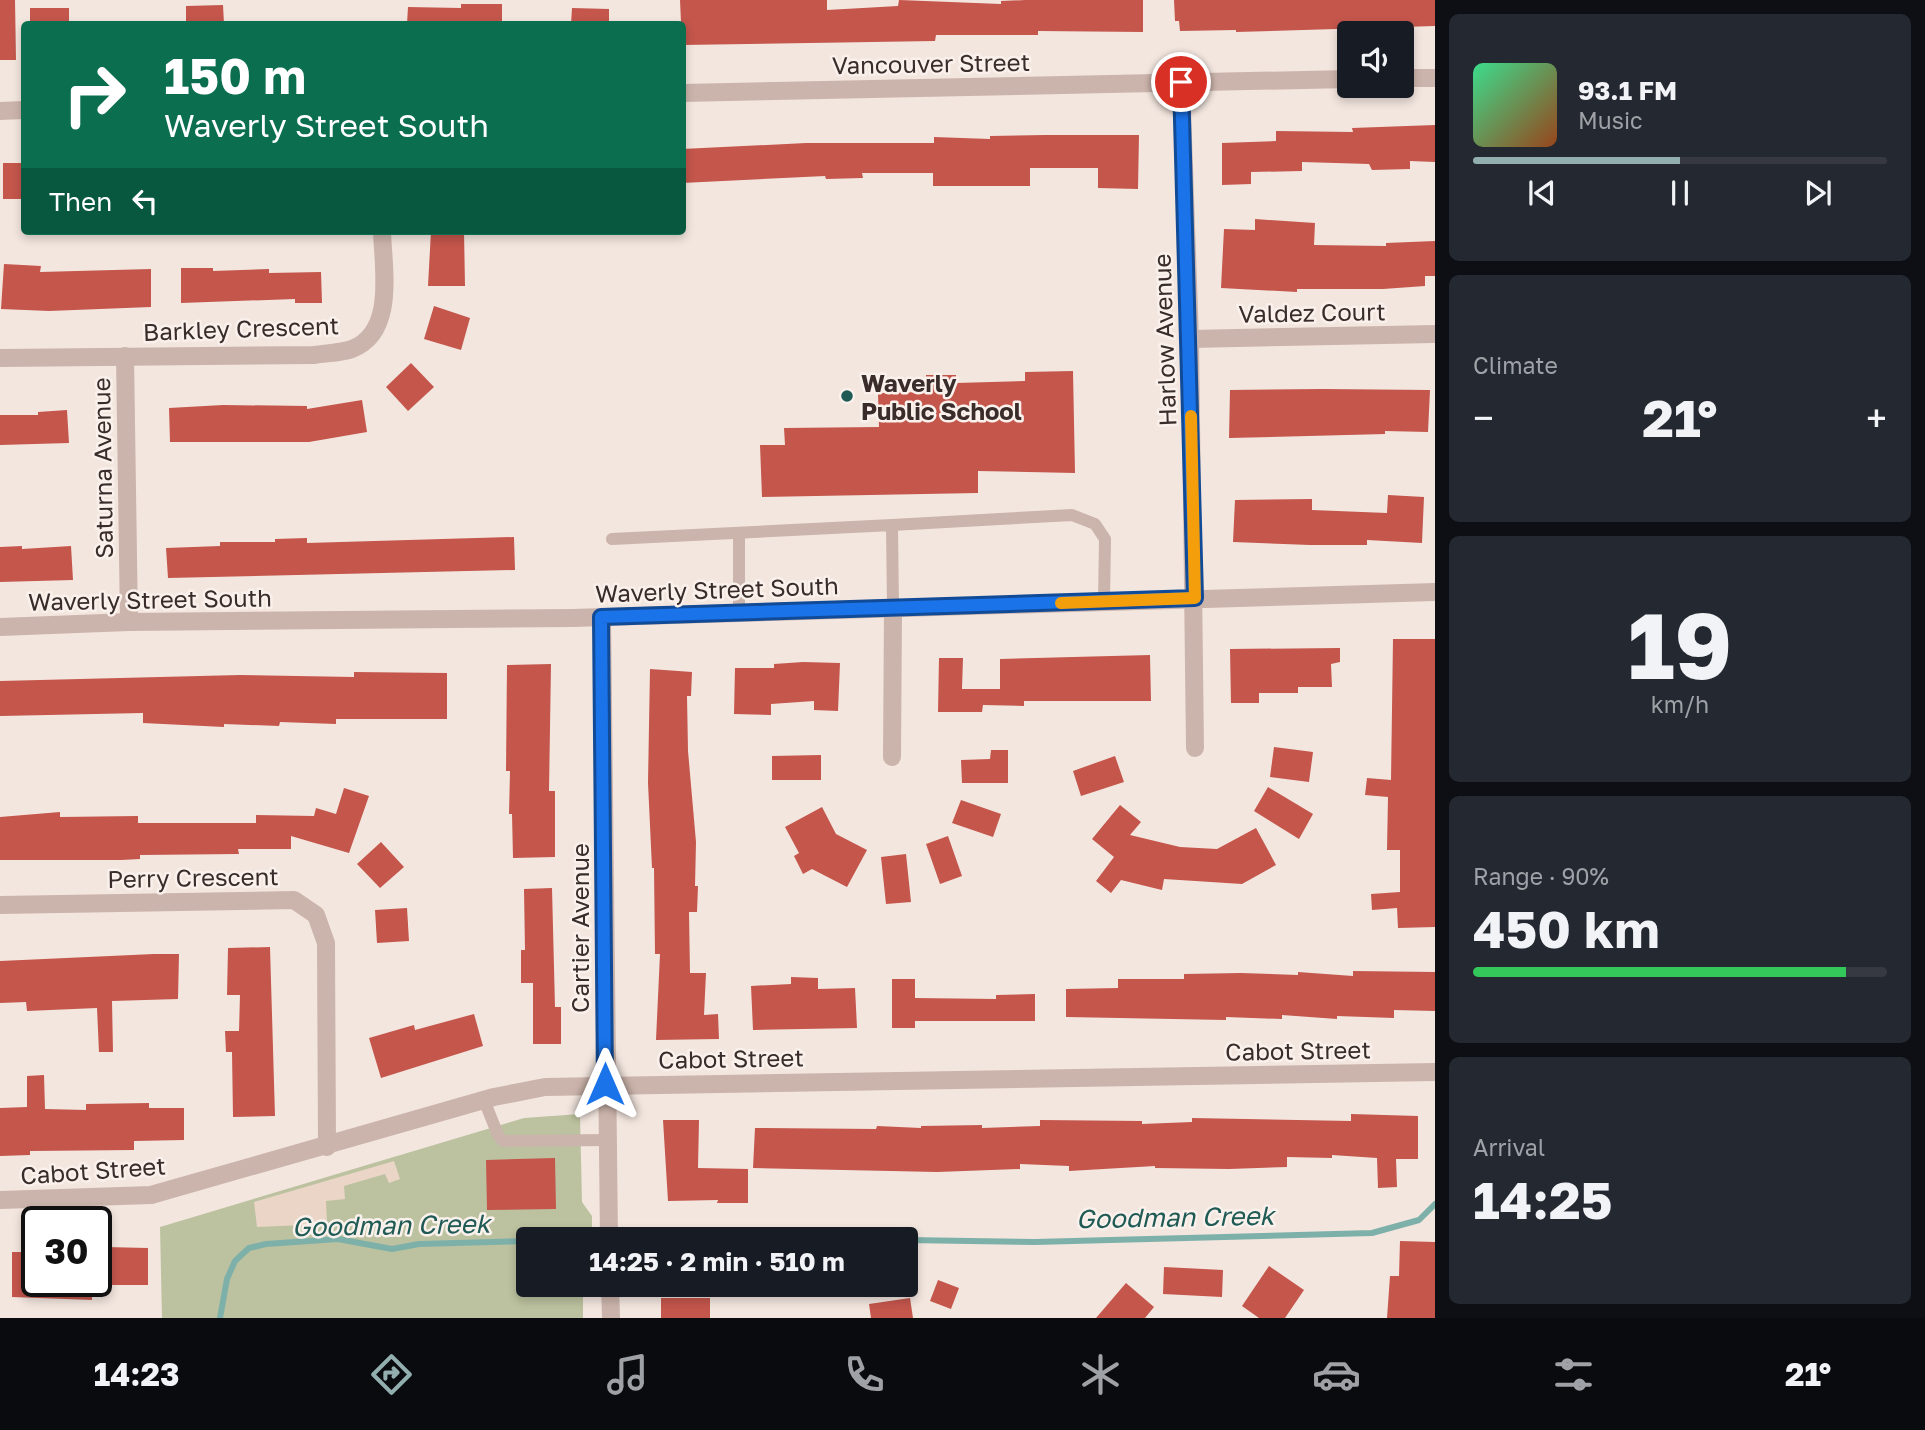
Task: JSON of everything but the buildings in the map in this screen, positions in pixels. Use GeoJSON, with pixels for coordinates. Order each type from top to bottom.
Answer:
{"type":"FeatureCollection","features":[{"type":"Feature","properties":{"kind":"street"},"geometry":{"type":"LineString","coordinates":[[1414,78],[1435,78]]}},
{"type":"Feature","properties":{"kind":"street","name":"Vancouver Street"},"geometry":{"type":"LineString","coordinates":[[686,93],[1337,79]]}},
{"type":"Feature","properties":{"kind":"street","name":"Harlow Avenue"},"geometry":{"type":"LineString","coordinates":[[1181,82],[1190,339],[1195,748]]}},
{"type":"Feature","properties":{"kind":"street"},"geometry":{"type":"LineString","coordinates":[[0,110],[21,110]]}},
{"type":"Feature","properties":{"kind":"street","name":"Barkley Crescent"},"geometry":{"type":"LineString","coordinates":[[0,358],[314,355],[352,349],[372,334],[383,311],[382,235]]}},
{"type":"Feature","properties":{"kind":"street","name":"Valdez Court"},"geometry":{"type":"LineString","coordinates":[[1190,339],[1435,334]]}},
{"type":"Feature","properties":{"kind":"street","name":"Saturna Avenue"},"geometry":{"type":"LineString","coordinates":[[125,356],[129,622]]}},
{"type":"Feature","properties":{"kind":"street","name":"Waverly Street South"},"geometry":{"type":"LineString","coordinates":[[0,627],[129,622],[601,617],[1435,592]]}},
{"type":"Feature","properties":{"kind":"street"},"geometry":{"type":"LineString","coordinates":[[892,609],[892,757]]}},
{"type":"Feature","properties":{"kind":"street","name":"Cartier Avenue"},"geometry":{"type":"LineString","coordinates":[[601,617],[609,1227]]}},
{"type":"Feature","properties":{"kind":"street","name":"Perry Crescent"},"geometry":{"type":"LineString","coordinates":[[0,905],[294,900],[316,915],[326,943],[327,1147]]}},
{"type":"Feature","properties":{"kind":"street","name":"Cabot Street"},"geometry":{"type":"LineString","coordinates":[[0,1200],[151,1195],[327,1147],[484,1100],[545,1087],[1435,1072]]}},
{"type":"Feature","properties":{"kind":"street"},"geometry":{"type":"LineString","coordinates":[[610,1297],[611,1318]]}},
{"type":"Feature","properties":{"kind":"lane"},"geometry":{"type":"LineString","coordinates":[[612,539],[1072,515],[1095,524],[1105,539],[1104,601]]}},
{"type":"Feature","properties":{"kind":"lane"},"geometry":{"type":"LineString","coordinates":[[892,525],[892,609]]}},
{"type":"Feature","properties":{"kind":"lane"},"geometry":{"type":"LineString","coordinates":[[739,533],[740,613]]}},
{"type":"Feature","properties":{"kind":"lane"},"geometry":{"type":"LineString","coordinates":[[484,1100],[498,1135],[503,1140],[607,1140]]}},
{"type":"Feature","properties":{"kind":"green space"},"geometry":{"type":"Polygon","coordinates":[[[580,1114],[582,1202],[592,1216],[592,1227],[516,1227],[516,1297],[583,1297],[583,1318],[162,1318],[160,1227],[524,1118],[580,1114]]]}},
{"type":"Feature","properties":{"kind":"shaded area"},"geometry":{"type":"Polygon","coordinates":[[[394,1161],[400,1179],[389,1183],[385,1174],[344,1186],[345,1199],[326,1201],[327,1224],[257,1227],[254,1202],[394,1161]]]}},
{"type":"Feature","properties":{"kind":"waterway","name":"Goodman Creek"},"geometry":{"type":"LineString","coordinates":[[918,1240],[1035,1242],[1372,1233],[1419,1220],[1435,1204]]}},
{"type":"Feature","properties":{"kind":"waterway","name":"Goodman Creek"},"geometry":{"type":"LineString","coordinates":[[220,1318],[227,1279],[235,1261],[249,1248],[266,1244],[338,1239],[392,1249],[419,1244],[516,1241]]}},
{"type":"Feature","properties":{"kind":"slow traffic"},"geometry":{"type":"LineString","coordinates":[[1061,603],[1195,598],[1191,416]]}},
{"type":"Feature","properties":{"kind":"place","name":"Waverly Public School"},"geometry":{"type":"Point","coordinates":[847,396]}},
{"type":"Feature","properties":{"kind":"route"},"geometry":{"type":"LineString","coordinates":[[605,1084],[601,617],[1195,598],[1181,82]]}}]}
